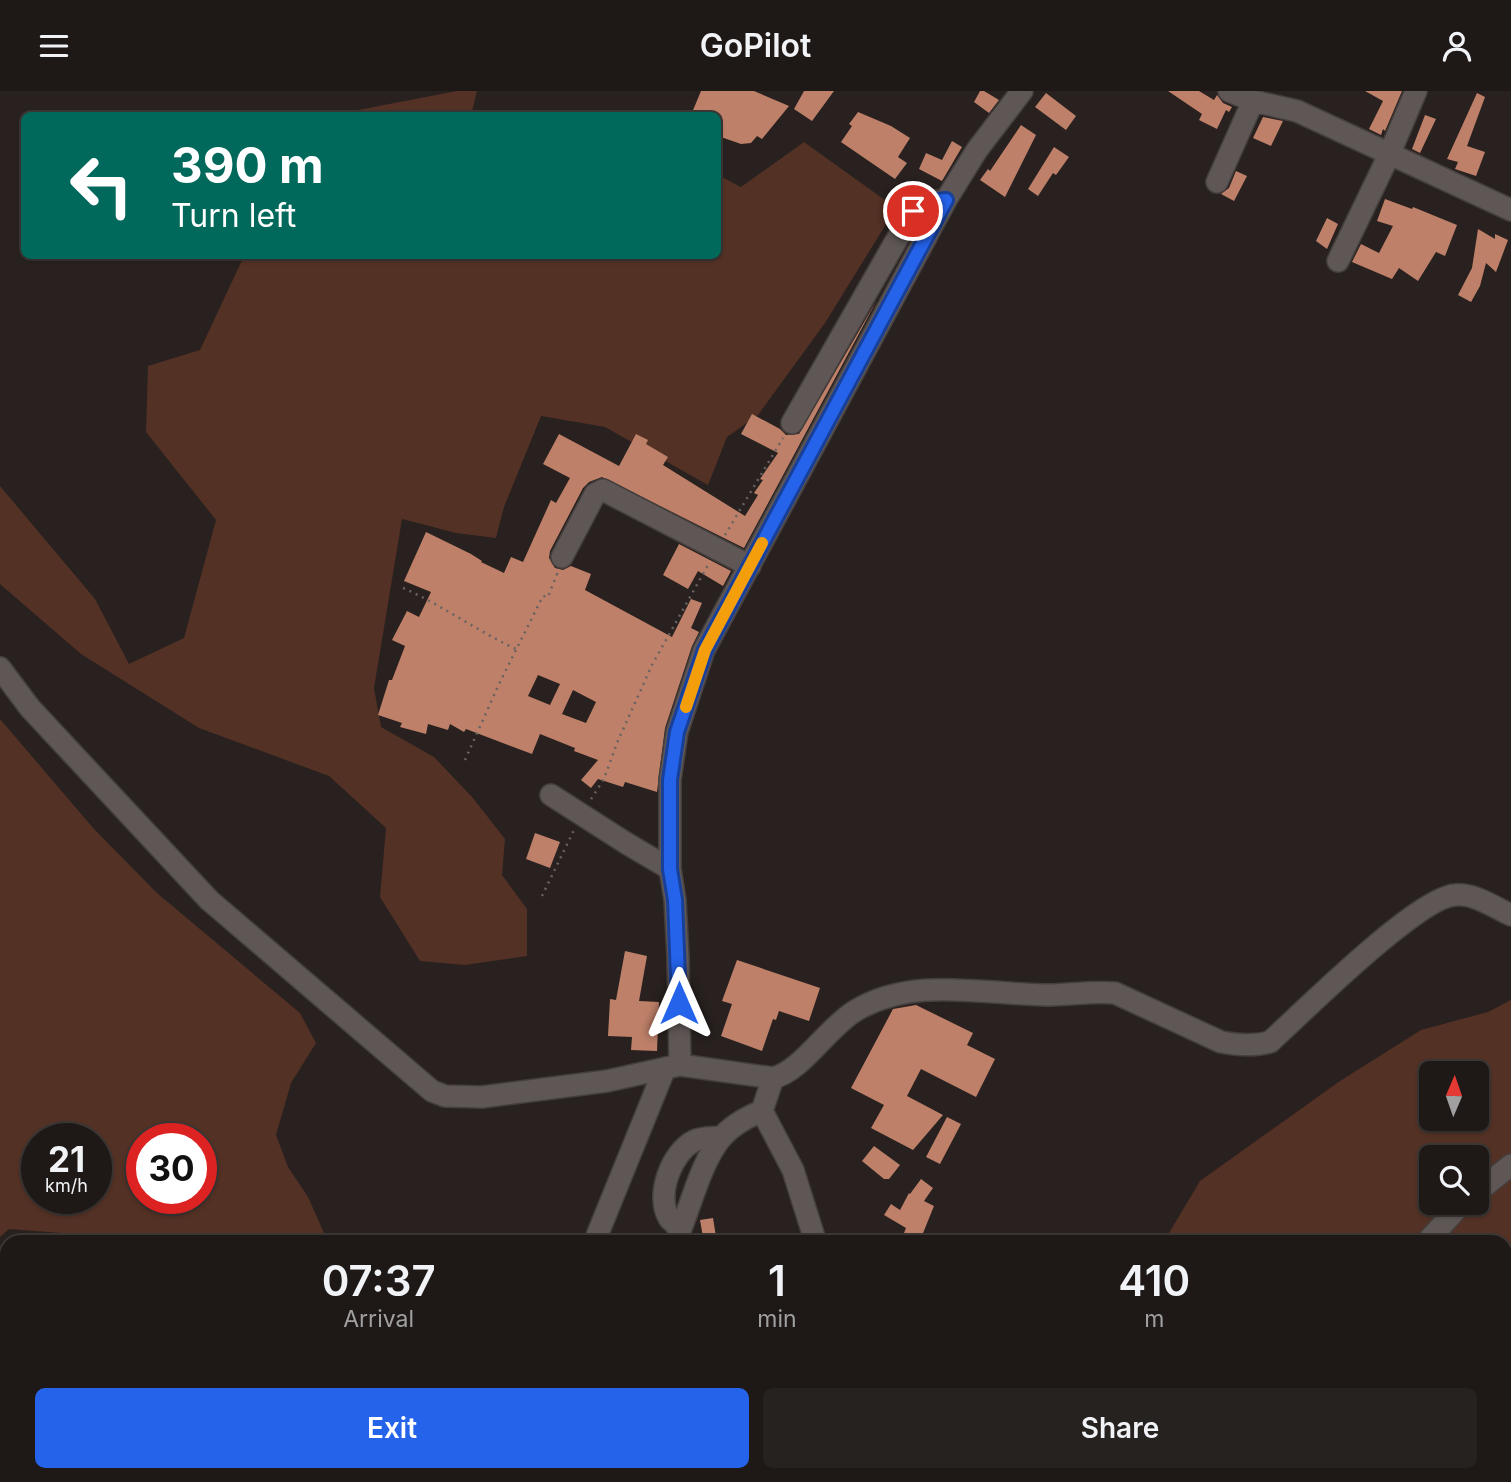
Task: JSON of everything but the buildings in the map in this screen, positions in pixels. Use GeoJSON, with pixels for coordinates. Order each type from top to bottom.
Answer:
{"type":"FeatureCollection","features":[{"type":"Feature","properties":{"kind":"street"},"geometry":{"type":"LineString","coordinates":[[598,1235],[673,1067],[678,956],[675,900],[670,869],[670,780],[677,732],[705,650],[946,200],[977,150],[1022,91]]}},
{"type":"Feature","properties":{"kind":"street"},"geometry":{"type":"LineString","coordinates":[[1229,91],[1253,101],[1297,111],[1511,210]]}},
{"type":"Feature","properties":{"kind":"street"},"geometry":{"type":"LineString","coordinates":[[1338,261],[1389,155],[1416,91]]}},
{"type":"Feature","properties":{"kind":"street"},"geometry":{"type":"LineString","coordinates":[[1217,182],[1253,101]]}},
{"type":"Feature","properties":{"kind":"street"},"geometry":{"type":"LineString","coordinates":[[792,423],[913,211],[928,202],[946,200]]}},
{"type":"Feature","properties":{"kind":"street"},"geometry":{"type":"LineString","coordinates":[[562,557],[595,494],[600,490],[607,491],[750,566]]}},
{"type":"Feature","properties":{"kind":"street"},"geometry":{"type":"LineString","coordinates":[[0,668],[30,708],[209,900],[432,1091],[445,1096],[482,1097],[607,1081],[673,1067],[773,1078],[791,1072],[818,1042],[853,1012],[878,999],[906,992],[961,990],[1048,995],[1097,991],[1115,993],[1222,1042],[1261,1044],[1270,1042],[1416,912],[1444,896],[1461,895],[1483,901],[1511,915]]}},
{"type":"Feature","properties":{"kind":"street"},"geometry":{"type":"LineString","coordinates":[[551,795],[670,869]]}},
{"type":"Feature","properties":{"kind":"street"},"geometry":{"type":"LineString","coordinates":[[773,1078],[762,1111],[793,1170],[814,1235]]}},
{"type":"Feature","properties":{"kind":"street"},"geometry":{"type":"LineString","coordinates":[[678,1235],[708,1159],[721,1137],[743,1120],[762,1111]]}},
{"type":"Feature","properties":{"kind":"street"},"geometry":{"type":"LineString","coordinates":[[677,1235],[668,1217],[664,1195],[668,1174],[683,1149],[696,1139],[721,1137]]}},
{"type":"Feature","properties":{"kind":"street"},"geometry":{"type":"LineString","coordinates":[[1489,1182],[1511,1165]]}},
{"type":"Feature","properties":{"kind":"street"},"geometry":{"type":"LineString","coordinates":[[1433,1235],[1451,1215]]}},
{"type":"Feature","properties":{"kind":"path"},"geometry":{"type":"LineString","coordinates":[[542,896],[581,815],[604,779],[652,665],[792,423]]}},
{"type":"Feature","properties":{"kind":"path"},"geometry":{"type":"LineString","coordinates":[[465,760],[516,649],[543,596],[548,597],[557,574],[553,574],[562,557]]}},
{"type":"Feature","properties":{"kind":"path"},"geometry":{"type":"LineString","coordinates":[[403,588],[432,600],[463,621],[516,649]]}},
{"type":"Feature","properties":{"kind":"shaded area"},"geometry":{"type":"Polygon","coordinates":[[[457,91],[477,91],[472,112],[348,112],[457,91]]]}},
{"type":"Feature","properties":{"kind":"shaded area"},"geometry":{"type":"Polygon","coordinates":[[[804,142],[896,208],[825,323],[758,415],[727,437],[708,485],[605,427],[541,416],[504,507],[496,538],[456,533],[402,519],[374,688],[381,727],[434,757],[473,798],[505,839],[502,875],[527,909],[527,956],[465,965],[420,961],[380,897],[386,828],[329,776],[199,728],[81,654],[0,584],[0,486],[95,599],[129,664],[184,638],[216,520],[146,432],[148,366],[200,350],[243,259],[721,259],[721,177],[741,187],[804,142]]]}},
{"type":"Feature","properties":{"kind":"shaded area"},"geometry":{"type":"Polygon","coordinates":[[[0,719],[94,829],[157,893],[300,1013],[316,1043],[291,1083],[276,1135],[288,1167],[308,1197],[325,1235],[87,1235],[9,1229],[0,1235],[0,719]]]}},
{"type":"Feature","properties":{"kind":"shaded area"},"geometry":{"type":"Polygon","coordinates":[[[1511,1000],[1511,1235],[1168,1235],[1200,1181],[1340,1081],[1421,1030],[1488,1012],[1511,1000]]]}},
{"type":"Feature","properties":{"kind":"slow traffic"},"geometry":{"type":"LineString","coordinates":[[686,707],[705,650],[762,543]]}},
{"type":"Feature","properties":{"kind":"route"},"geometry":{"type":"LineString","coordinates":[[679,1003],[675,900],[670,869],[671,760],[677,732],[705,650],[946,200],[928,202],[913,211]]}}]}
